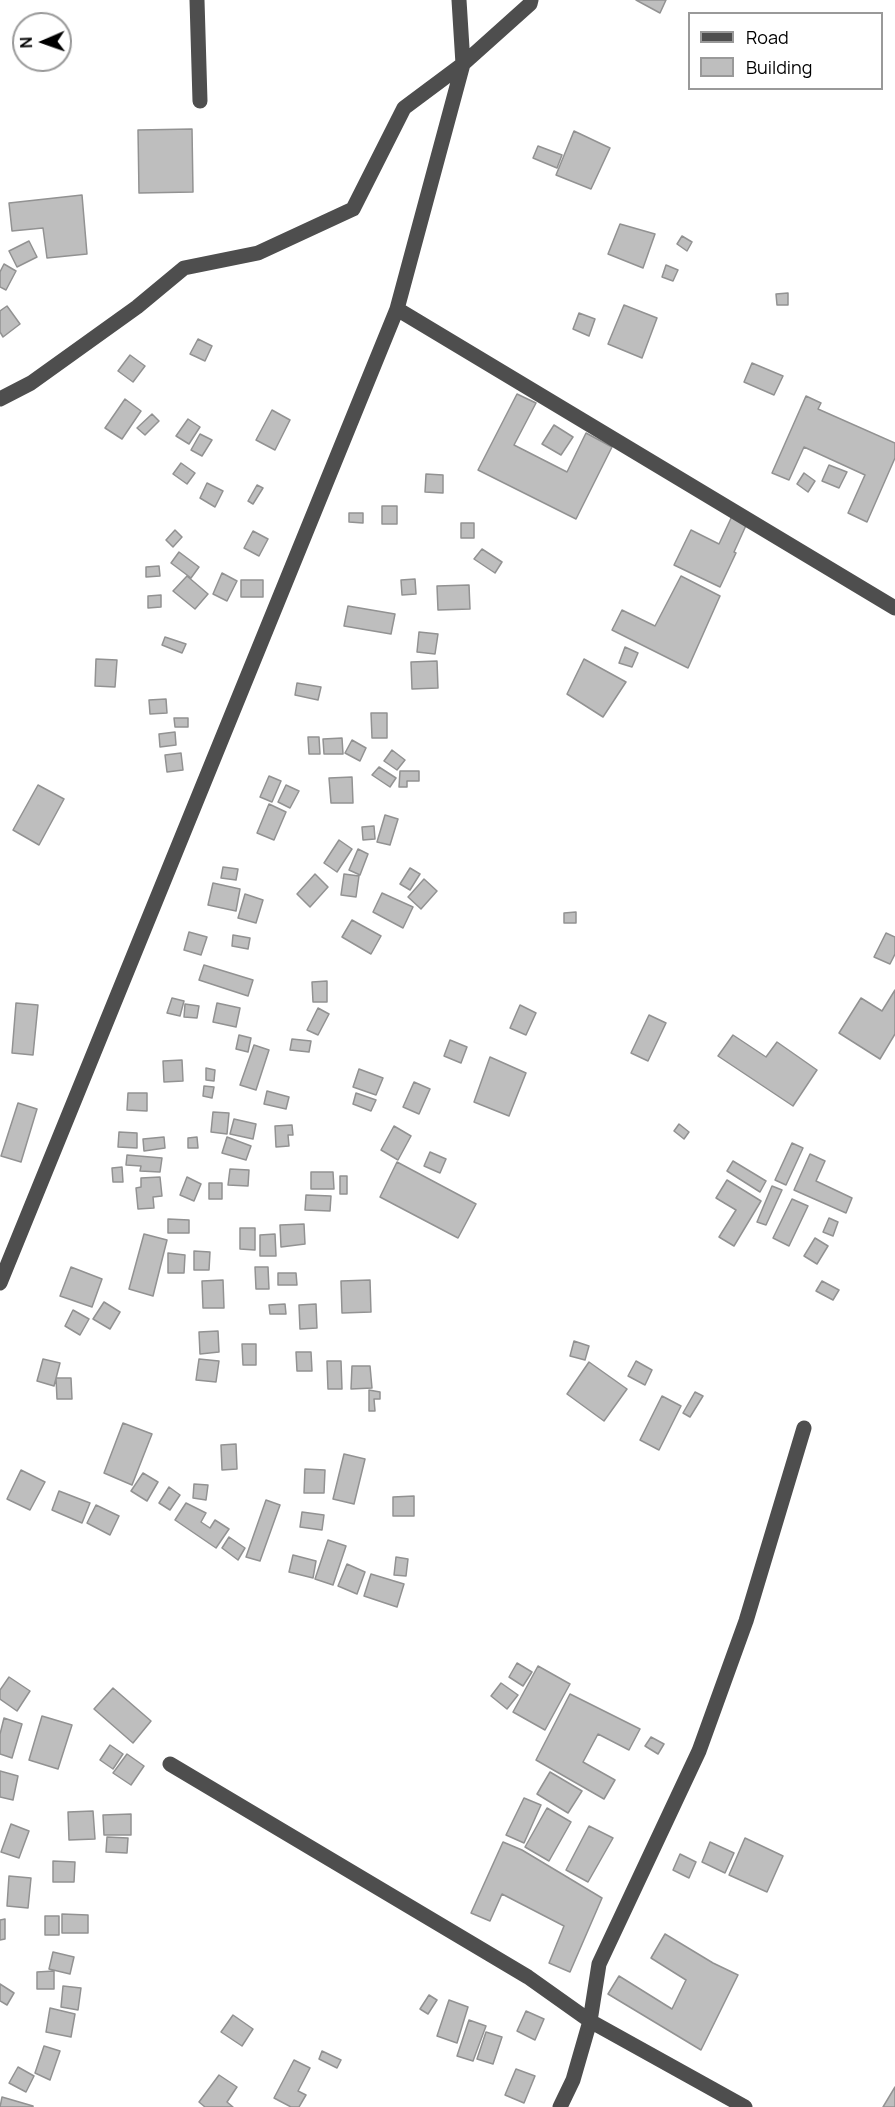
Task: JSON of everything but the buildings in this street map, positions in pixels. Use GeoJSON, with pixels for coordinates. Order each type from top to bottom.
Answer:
{"type":"FeatureCollection","features":[{"type":"Feature","properties":{"kind":"street"},"geometry":{"type":"LineString","coordinates":[[197,0],[200,101]]}},
{"type":"Feature","properties":{"kind":"street"},"geometry":{"type":"LineString","coordinates":[[0,1282],[397,309],[463,64],[459,0]]}},
{"type":"Feature","properties":{"kind":"street"},"geometry":{"type":"LineString","coordinates":[[0,399],[31,383],[137,307],[184,268],[258,253],[353,209],[404,108],[463,64],[531,0]]}},
{"type":"Feature","properties":{"kind":"street"},"geometry":{"type":"LineString","coordinates":[[397,309],[895,608]]}},
{"type":"Feature","properties":{"kind":"street"},"geometry":{"type":"LineString","coordinates":[[560,2107],[573,2080],[590,2021],[599,1964],[699,1750],[747,1621],[804,1428]]}},
{"type":"Feature","properties":{"kind":"street"},"geometry":{"type":"LineString","coordinates":[[170,1764],[528,1977],[590,2021],[745,2107]]}}]}
